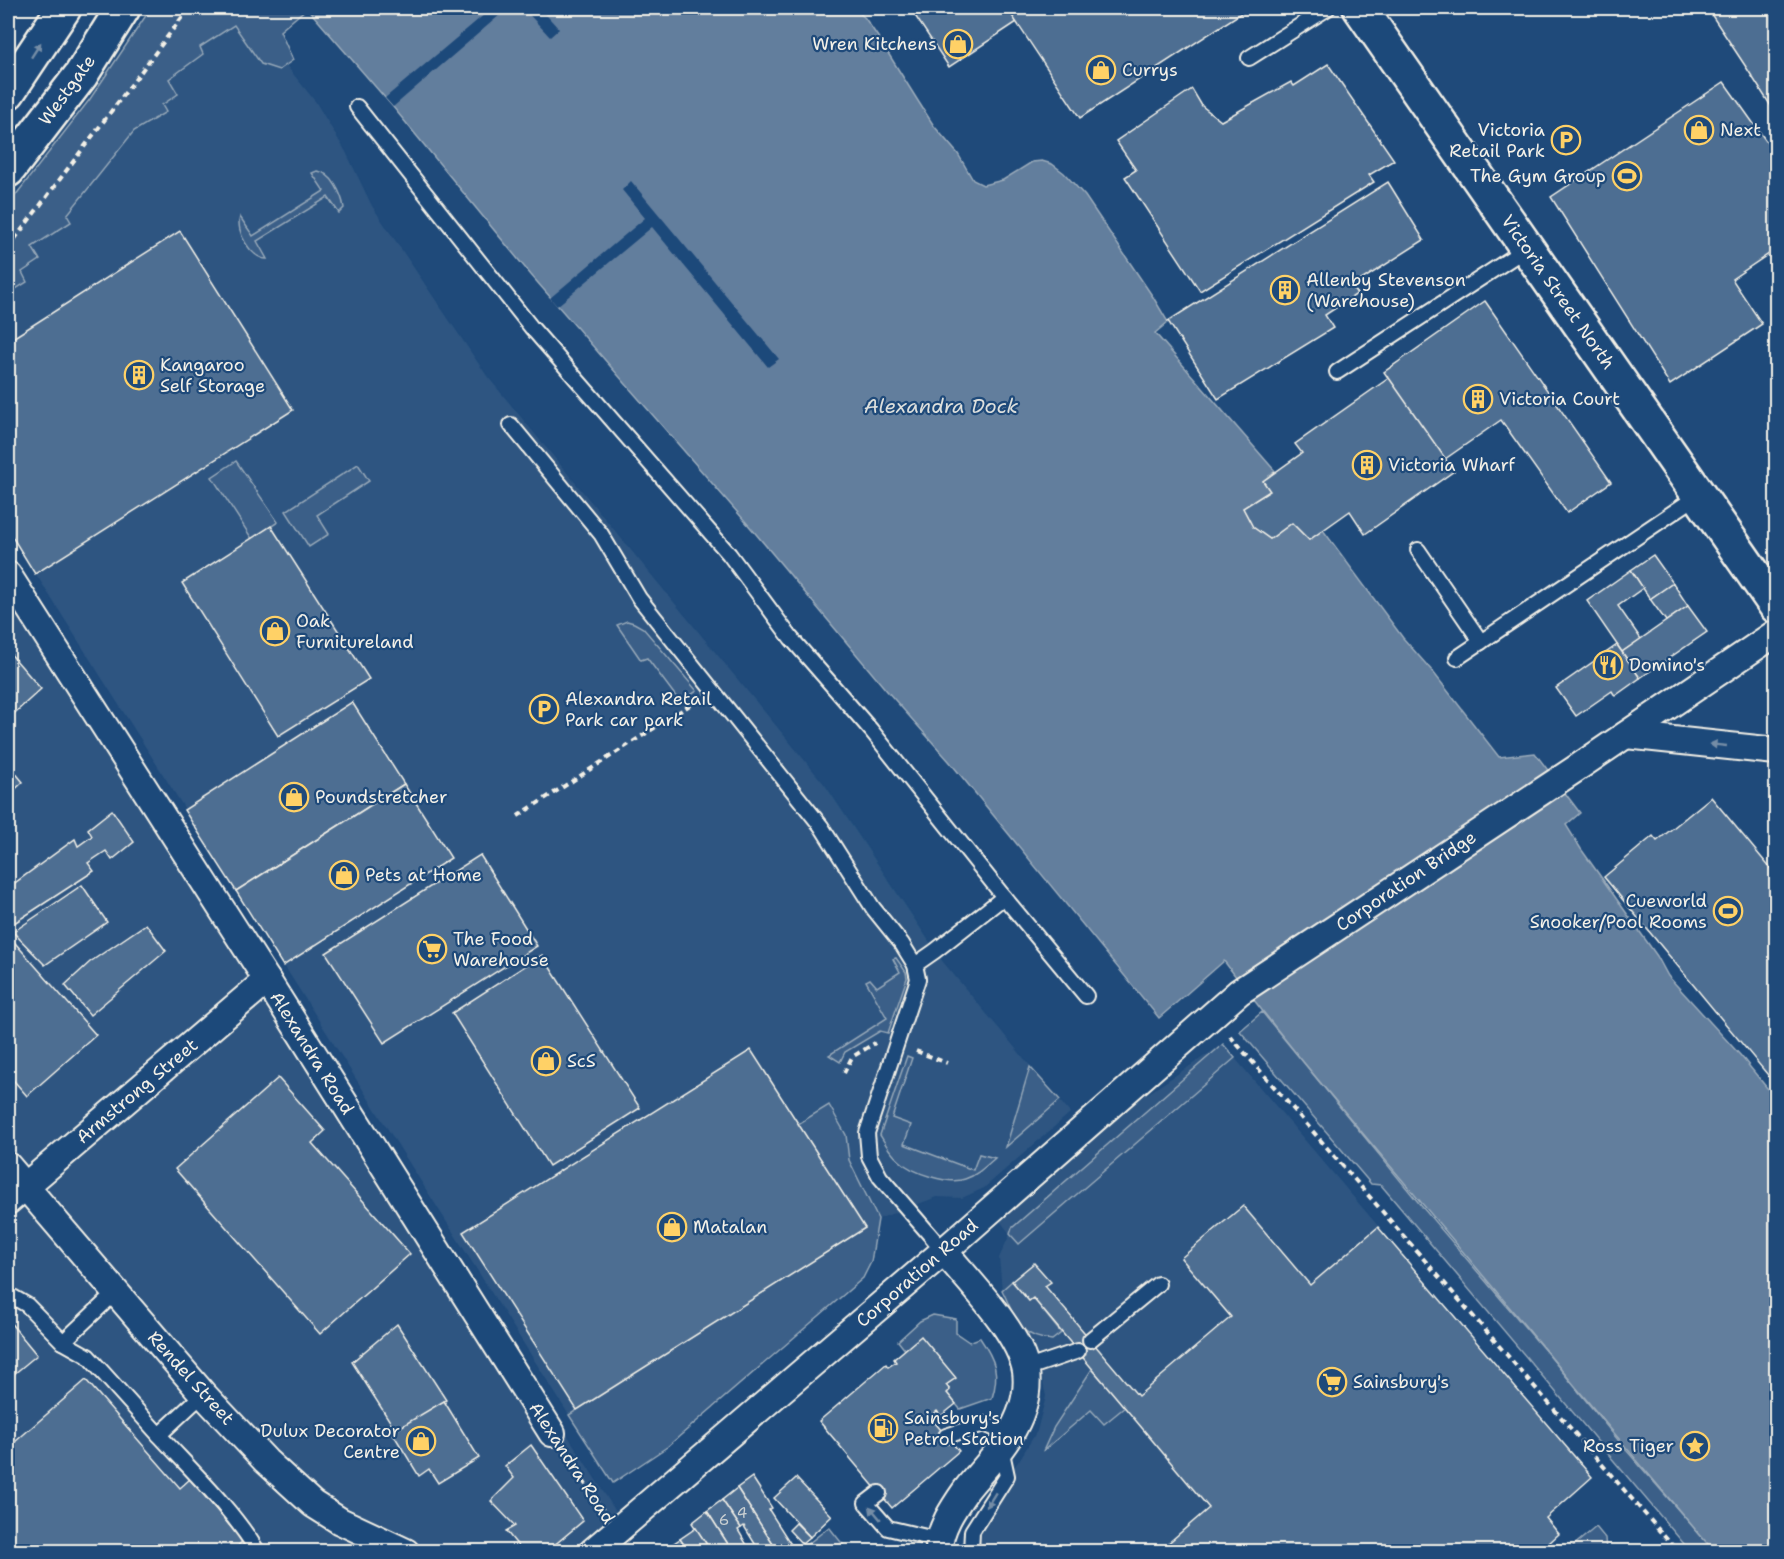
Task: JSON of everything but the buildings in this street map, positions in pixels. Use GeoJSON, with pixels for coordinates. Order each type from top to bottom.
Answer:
{"type":"FeatureCollection","features":[{"type":"Feature","properties":{"kind":"highway"},"geometry":{"type":"LineString","coordinates":[[8,92],[64,8]]}},
{"type":"Feature","properties":{"kind":"highway","name":"Westgate"},"geometry":{"type":"LineString","coordinates":[[8,170],[81,75],[123,8]]}},
{"type":"Feature","properties":{"kind":"highway","name":"Victoria Street North"},"geometry":{"type":"LineString","coordinates":[[1360,8],[1776,606]]}},
{"type":"Feature","properties":{"kind":"street","name":"Alexandra Road"},"geometry":{"type":"LineString","coordinates":[[8,575],[267,980],[552,1433]]}},
{"type":"Feature","properties":{"kind":"street","name":"Corporation Bridge"},"geometry":{"type":"LineString","coordinates":[[1239,992],[1776,633]]}},
{"type":"Feature","properties":{"kind":"street"},"geometry":{"type":"LineString","coordinates":[[1626,735],[1776,751]]}},
{"type":"Feature","properties":{"kind":"street","name":"Armstrong Street"},"geometry":{"type":"LineString","coordinates":[[16,1194],[267,980]]}},
{"type":"Feature","properties":{"kind":"street","name":"Corporation Road"},"geometry":{"type":"LineString","coordinates":[[592,1551],[944,1251],[1239,992]]}},
{"type":"Feature","properties":{"kind":"street","name":"Rendel Street"},"geometry":{"type":"LineString","coordinates":[[8,1166],[16,1194],[116,1292],[203,1394],[266,1461],[313,1504],[372,1542],[406,1551]]}},
{"type":"Feature","properties":{"kind":"street"},"geometry":{"type":"LineString","coordinates":[[939,1546],[957,1503],[1005,1441],[1021,1413],[1026,1390],[1025,1369],[1001,1319],[944,1251]]}},
{"type":"Feature","properties":{"kind":"lane"},"geometry":{"type":"LineString","coordinates":[[1249,58],[1328,8]]}},
{"type":"Feature","properties":{"kind":"lane"},"geometry":{"type":"LineString","coordinates":[[357,107],[531,327],[729,554],[791,638],[871,730],[1086,996]]}},
{"type":"Feature","properties":{"kind":"lane"},"geometry":{"type":"LineString","coordinates":[[1337,372],[1527,248]]}},
{"type":"Feature","properties":{"kind":"lane"},"geometry":{"type":"LineString","coordinates":[[511,425],[601,534],[639,598],[821,826],[873,908],[915,964],[918,979],[867,1133],[869,1156],[880,1177],[944,1251]]}},
{"type":"Feature","properties":{"kind":"lane"},"geometry":{"type":"LineString","coordinates":[[1457,658],[1699,495]]}},
{"type":"Feature","properties":{"kind":"lane"},"geometry":{"type":"LineString","coordinates":[[1418,550],[1480,642]]}},
{"type":"Feature","properties":{"kind":"lane"},"geometry":{"type":"LineString","coordinates":[[915,964],[1004,897]]}},
{"type":"Feature","properties":{"kind":"lane"},"geometry":{"type":"LineString","coordinates":[[1090,1340],[1158,1284]]}},
{"type":"Feature","properties":{"kind":"lane"},"geometry":{"type":"LineString","coordinates":[[63,1342],[116,1292]]}},
{"type":"Feature","properties":{"kind":"lane"},"geometry":{"type":"LineString","coordinates":[[8,1297],[13,1297],[27,1305],[63,1342],[88,1356],[230,1514],[258,1551]]}},
{"type":"Feature","properties":{"kind":"lane"},"geometry":{"type":"LineString","coordinates":[[1025,1369],[1078,1351]]}},
{"type":"Feature","properties":{"kind":"lane"},"geometry":{"type":"LineString","coordinates":[[159,1434],[203,1394]]}},
{"type":"Feature","properties":{"kind":"lane"},"geometry":{"type":"LineString","coordinates":[[946,1436],[984,1424],[1005,1441],[1006,1476],[972,1531],[971,1551]]}},
{"type":"Feature","properties":{"kind":"lane"},"geometry":{"type":"LineString","coordinates":[[879,1492],[866,1503],[888,1528],[939,1546]]}},
{"type":"Feature","properties":{"kind":"path"},"geometry":{"type":"LineString","coordinates":[[8,248],[189,8]]}},
{"type":"Feature","properties":{"kind":"path"},"geometry":{"type":"LineString","coordinates":[[518,816],[691,705],[710,689]]}},
{"type":"Feature","properties":{"kind":"path"},"geometry":{"type":"LineString","coordinates":[[1212,1014],[1678,1551]]}},
{"type":"Feature","properties":{"kind":"path","name":"Alexandra Road"},"geometry":{"type":"LineString","coordinates":[[552,1433],[616,1531]]}},
{"type":"Feature","properties":{"kind":"shaded area"},"geometry":{"type":"Polygon","coordinates":[[[151,8],[307,8],[280,31],[293,60],[279,70],[261,64],[234,25],[200,47],[203,54],[169,79],[178,94],[162,105],[166,112],[134,131],[67,215],[71,222],[32,247],[40,260],[22,272],[27,282],[8,294],[8,205],[90,99],[151,8]]]}},
{"type":"Feature","properties":{"kind":"shaded area"},"geometry":{"type":"Polygon","coordinates":[[[220,8],[240,8],[315,101],[346,152],[372,206],[487,376],[825,785],[943,962],[1070,1113],[984,1188],[962,1198],[937,1197],[878,1219],[569,1415],[8,530],[8,277],[220,8]]]}},
{"type":"Feature","properties":{"kind":"shaded area"},"geometry":{"type":"Polygon","coordinates":[[[317,171],[332,180],[339,191],[344,208],[339,213],[328,197],[257,241],[267,259],[255,254],[242,236],[240,217],[253,236],[324,191],[312,173],[317,171]]]}},
{"type":"Feature","properties":{"kind":"shaded area"},"geometry":{"type":"Polygon","coordinates":[[[236,461],[278,522],[252,539],[212,477],[236,461]]]}},
{"type":"Feature","properties":{"kind":"shaded area"},"geometry":{"type":"Polygon","coordinates":[[[358,464],[369,481],[317,515],[329,534],[309,547],[286,511],[358,464]]]}},
{"type":"Feature","properties":{"kind":"shaded area"},"geometry":{"type":"Polygon","coordinates":[[[8,553],[620,1518],[581,1551],[8,1551],[8,553]]]}},
{"type":"Feature","properties":{"kind":"shaded area"},"geometry":{"type":"Polygon","coordinates":[[[627,621],[643,628],[697,691],[680,702],[647,658],[641,660],[617,625],[627,621]]]}},
{"type":"Feature","properties":{"kind":"shaded area"},"geometry":{"type":"Polygon","coordinates":[[[896,958],[906,972],[907,978],[888,1033],[880,1031],[845,1052],[840,1062],[829,1055],[887,1018],[866,981],[870,979],[877,987],[900,972],[893,959],[896,958]]]}},
{"type":"Feature","properties":{"kind":"shaded area"},"geometry":{"type":"Polygon","coordinates":[[[1262,1012],[1423,1208],[1714,1551],[1690,1551],[1381,1185],[1371,1184],[1240,1031],[1262,1012]]]}},
{"type":"Feature","properties":{"kind":"shaded area"},"geometry":{"type":"Polygon","coordinates":[[[1223,1044],[1592,1477],[1546,1518],[1559,1534],[1539,1551],[958,1552],[967,1530],[1018,1462],[1037,1431],[1046,1396],[1039,1366],[1002,1290],[999,1258],[1010,1234],[985,1201],[1223,1044]]]}},
{"type":"Feature","properties":{"kind":"shaded area"},"geometry":{"type":"Polygon","coordinates":[[[1223,1044],[1235,1058],[1019,1244],[1010,1234],[1012,1228],[1223,1044]]]}},
{"type":"Feature","properties":{"kind":"shaded area"},"geometry":{"type":"Polygon","coordinates":[[[907,1056],[912,1058],[892,1118],[911,1125],[904,1144],[973,1170],[979,1154],[995,1158],[973,1175],[965,1179],[950,1180],[922,1174],[897,1158],[880,1135],[907,1056]]]}},
{"type":"Feature","properties":{"kind":"shaded area"},"geometry":{"type":"Polygon","coordinates":[[[1030,1067],[1060,1100],[1006,1147],[1030,1067]]]}},
{"type":"Feature","properties":{"kind":"shaded area"},"geometry":{"type":"Polygon","coordinates":[[[829,1105],[846,1135],[849,1160],[878,1219],[871,1262],[863,1278],[667,1447],[613,1483],[569,1415],[865,1228],[798,1124],[829,1105]]]}},
{"type":"Feature","properties":{"kind":"shaded area"},"geometry":{"type":"Polygon","coordinates":[[[1012,1281],[1029,1301],[1033,1298],[1061,1333],[1052,1340],[1031,1335],[1024,1330],[1002,1290],[1012,1281]]]}},
{"type":"Feature","properties":{"kind":"shaded area"},"geometry":{"type":"Polygon","coordinates":[[[933,1315],[956,1319],[956,1333],[969,1342],[980,1338],[995,1367],[996,1381],[992,1398],[960,1409],[947,1393],[950,1390],[946,1385],[955,1377],[921,1337],[905,1350],[898,1341],[920,1321],[933,1315]]]}},
{"type":"Feature","properties":{"kind":"shaded area"},"geometry":{"type":"Polygon","coordinates":[[[1092,1369],[1125,1407],[1104,1424],[1091,1410],[1043,1451],[1054,1427],[1092,1369]]]}},
{"type":"Feature","properties":{"kind":"shaded area"},"geometry":{"type":"Polygon","coordinates":[[[829,1527],[848,1551],[805,1551],[803,1548],[829,1527]]]}},
{"type":"Feature","properties":{"kind":"shaded area"},"geometry":{"type":"Polygon","coordinates":[[[1596,1527],[1605,1538],[1606,1551],[1567,1551],[1596,1527]]]}},
{"type":"Feature","properties":{"kind":"water","name":"Alexandra Dock"},"geometry":{"type":"Polygon","coordinates":[[[307,8],[854,8],[865,18],[934,126],[958,154],[973,180],[983,185],[1003,180],[1032,162],[1042,161],[1052,164],[1064,173],[1085,196],[1168,322],[1155,333],[1275,471],[1263,481],[1270,491],[1243,508],[1253,527],[1270,539],[1292,523],[1309,540],[1323,530],[1403,638],[1433,672],[1499,757],[1535,753],[1580,813],[1566,825],[1657,956],[1668,976],[1741,1056],[1776,1099],[1776,1551],[1714,1551],[1347,1115],[1224,961],[1159,1018],[949,761],[887,691],[751,528],[531,275],[393,107],[307,8]]]}},
{"type":"Feature","properties":{"kind":"pier"},"geometry":{"type":"Polygon","coordinates":[[[492,8],[508,8],[393,107],[385,98],[492,8]]]}},
{"type":"Feature","properties":{"kind":"pier"},"geometry":{"type":"Polygon","coordinates":[[[523,8],[540,8],[559,29],[550,37],[523,8]]]}},
{"type":"Feature","properties":{"kind":"pier"},"geometry":{"type":"Polygon","coordinates":[[[631,181],[779,359],[768,367],[652,227],[557,306],[550,298],[645,218],[622,190],[631,181]]]}},
{"type":"Feature","properties":{"kind":"place","name":"Wren Kitchens"},"geometry":{"type":"Point","coordinates":[958,44]}},
{"type":"Feature","properties":{"kind":"place","name":"Currys"},"geometry":{"type":"Point","coordinates":[1101,70]}},
{"type":"Feature","properties":{"kind":"place","name":"Next"},"geometry":{"type":"Point","coordinates":[1699,130]}},
{"type":"Feature","properties":{"kind":"place","name":"Victoria Retail Park"},"geometry":{"type":"Point","coordinates":[1566,140]}},
{"type":"Feature","properties":{"kind":"place","name":"The Gym Group"},"geometry":{"type":"Point","coordinates":[1627,176]}},
{"type":"Feature","properties":{"kind":"place","name":"Allenby Stevenson (Warehouse)"},"geometry":{"type":"Point","coordinates":[1285,290]}},
{"type":"Feature","properties":{"kind":"place","name":"Kangaroo Self Storage"},"geometry":{"type":"Point","coordinates":[139,375]}},
{"type":"Feature","properties":{"kind":"place","name":"Victoria Court"},"geometry":{"type":"Point","coordinates":[1478,399]}},
{"type":"Feature","properties":{"kind":"place","name":"Victoria Wharf"},"geometry":{"type":"Point","coordinates":[1367,465]}},
{"type":"Feature","properties":{"kind":"place","name":"Oak Furnitureland"},"geometry":{"type":"Point","coordinates":[275,631]}},
{"type":"Feature","properties":{"kind":"place","name":"Domino's"},"geometry":{"type":"Point","coordinates":[1608,665]}},
{"type":"Feature","properties":{"kind":"place","name":"Alexandra Retail Park car park"},"geometry":{"type":"Point","coordinates":[544,709]}},
{"type":"Feature","properties":{"kind":"place","name":"Poundstretcher"},"geometry":{"type":"Point","coordinates":[294,797]}},
{"type":"Feature","properties":{"kind":"place","name":"Pets at Home"},"geometry":{"type":"Point","coordinates":[344,875]}},
{"type":"Feature","properties":{"kind":"place","name":"Cueworld Snooker/Pool Rooms"},"geometry":{"type":"Point","coordinates":[1728,911]}},
{"type":"Feature","properties":{"kind":"place","name":"The Food Warehouse"},"geometry":{"type":"Point","coordinates":[432,949]}},
{"type":"Feature","properties":{"kind":"place","name":"ScS"},"geometry":{"type":"Point","coordinates":[546,1061]}},
{"type":"Feature","properties":{"kind":"place","name":"Matalan"},"geometry":{"type":"Point","coordinates":[672,1227]}},
{"type":"Feature","properties":{"kind":"place","name":"Sainsbury's"},"geometry":{"type":"Point","coordinates":[1332,1382]}},
{"type":"Feature","properties":{"kind":"place","name":"Sainsbury's Petrol Station"},"geometry":{"type":"Point","coordinates":[883,1428]}},
{"type":"Feature","properties":{"kind":"place","name":"Dulux Decorator Centre"},"geometry":{"type":"Point","coordinates":[421,1441]}},
{"type":"Feature","properties":{"kind":"place","name":"Ross Tiger"},"geometry":{"type":"Point","coordinates":[1695,1446]}}]}
